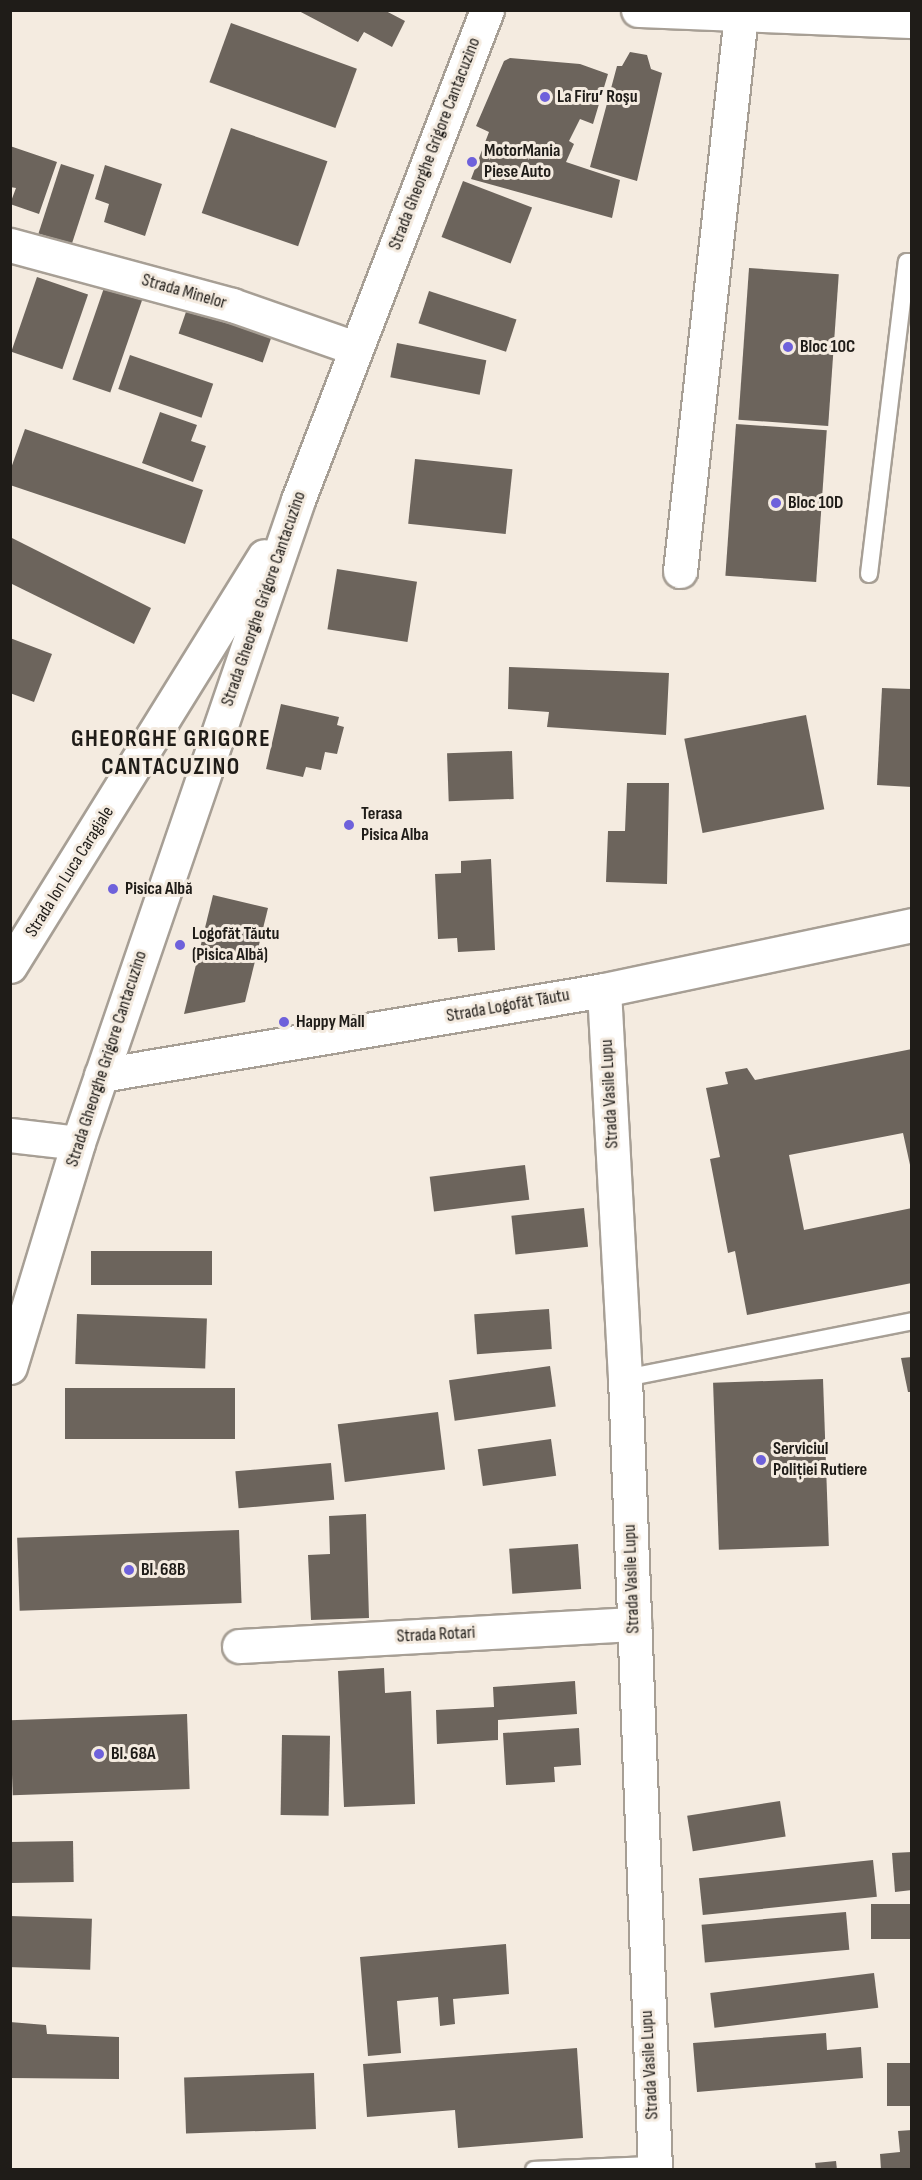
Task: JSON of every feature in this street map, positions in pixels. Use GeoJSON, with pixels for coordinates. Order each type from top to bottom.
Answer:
{"type":"FeatureCollection","features":[{"type":"Feature","properties":{"kind":"street","name":"Strada Gheorghe Grigore Cantacuzino"},"geometry":{"type":"LineString","coordinates":[[10,1368],[78,1143],[298,500],[487,10]]}},
{"type":"Feature","properties":{"kind":"street"},"geometry":{"type":"LineString","coordinates":[[638,10],[912,21]]}},
{"type":"Feature","properties":{"kind":"street"},"geometry":{"type":"LineString","coordinates":[[680,571],[741,15]]}},
{"type":"Feature","properties":{"kind":"street","name":"Strada Minelor"},"geometry":{"type":"LineString","coordinates":[[10,245],[232,305],[355,348]]}},
{"type":"Feature","properties":{"kind":"street","name":"Strada Ion Luca Caragiale"},"geometry":{"type":"LineString","coordinates":[[10,966],[298,500]]}},
{"type":"Feature","properties":{"kind":"street","name":"Strada Logofăt Tăutu"},"geometry":{"type":"LineString","coordinates":[[101,1075],[604,990],[912,926]]}},
{"type":"Feature","properties":{"kind":"street","name":"Strada Vasile Lupu"},"geometry":{"type":"LineString","coordinates":[[604,990],[625,1378],[655,2167]]}},
{"type":"Feature","properties":{"kind":"street"},"geometry":{"type":"LineString","coordinates":[[10,1135],[78,1143]]}},
{"type":"Feature","properties":{"kind":"street","name":"Strada Rotari"},"geometry":{"type":"LineString","coordinates":[[239,1646],[634,1624]]}},
{"type":"Feature","properties":{"kind":"lane"},"geometry":{"type":"LineString","coordinates":[[869,574],[907,262],[912,262]]}},
{"type":"Feature","properties":{"kind":"lane"},"geometry":{"type":"LineString","coordinates":[[625,1378],[912,1321]]}},
{"type":"Feature","properties":{"kind":"lane"},"geometry":{"type":"LineString","coordinates":[[534,2169],[655,2167]]}},
{"type":"Feature","properties":{"kind":"building"},"geometry":{"type":"Polygon","coordinates":[[[297,10],[384,10],[405,21],[392,47],[364,32],[358,42],[297,10]]]}},
{"type":"Feature","properties":{"kind":"building"},"geometry":{"type":"Polygon","coordinates":[[[231,23],[357,69],[335,128],[209,82],[231,23]]]}},
{"type":"Feature","properties":{"kind":"building"},"geometry":{"type":"Polygon","coordinates":[[[630,52],[647,55],[651,69],[662,73],[637,181],[590,167],[617,66],[622,66],[630,52]]]}},
{"type":"Feature","properties":{"kind":"building"},"geometry":{"type":"Polygon","coordinates":[[[510,58],[580,64],[608,74],[593,124],[580,119],[569,141],[574,144],[566,162],[620,180],[612,218],[471,179],[489,132],[476,126],[504,61],[510,58]]]}},
{"type":"Feature","properties":{"kind":"building"},"geometry":{"type":"Polygon","coordinates":[[[231,128],[327,161],[298,246],[202,213],[231,128]]]}},
{"type":"Feature","properties":{"kind":"building"},"geometry":{"type":"Polygon","coordinates":[[[10,146],[57,162],[39,214],[10,204],[16,188],[10,187],[10,146]]]}},
{"type":"Feature","properties":{"kind":"building"},"geometry":{"type":"Polygon","coordinates":[[[61,164],[94,175],[72,244],[38,233],[61,164]]]}},
{"type":"Feature","properties":{"kind":"building"},"geometry":{"type":"Polygon","coordinates":[[[105,165],[162,184],[145,236],[104,222],[109,204],[95,199],[105,165]]]}},
{"type":"Feature","properties":{"kind":"building"},"geometry":{"type":"Polygon","coordinates":[[[463,181],[532,208],[511,264],[441,237],[463,181]]]}},
{"type":"Feature","properties":{"kind":"building","name":"Bloc 10C"},"geometry":{"type":"Polygon","coordinates":[[[749,268],[839,274],[828,426],[738,420],[749,268]]]}},
{"type":"Feature","properties":{"kind":"building"},"geometry":{"type":"Polygon","coordinates":[[[37,277],[88,295],[62,369],[11,352],[37,277]]]}},
{"type":"Feature","properties":{"kind":"building"},"geometry":{"type":"Polygon","coordinates":[[[105,285],[143,298],[110,393],[72,380],[105,285]]]}},
{"type":"Feature","properties":{"kind":"building"},"geometry":{"type":"Polygon","coordinates":[[[429,291],[516,319],[506,352],[418,323],[429,291]]]}},
{"type":"Feature","properties":{"kind":"building"},"geometry":{"type":"Polygon","coordinates":[[[188,306],[272,335],[263,362],[179,333],[188,306]]]}},
{"type":"Feature","properties":{"kind":"building"},"geometry":{"type":"Polygon","coordinates":[[[397,343],[486,360],[480,395],[390,377],[397,343]]]}},
{"type":"Feature","properties":{"kind":"building"},"geometry":{"type":"Polygon","coordinates":[[[130,355],[213,384],[201,418],[118,389],[130,355]]]}},
{"type":"Feature","properties":{"kind":"building"},"geometry":{"type":"Polygon","coordinates":[[[160,412],[197,425],[191,441],[206,446],[193,482],[142,463],[160,412]]]}},
{"type":"Feature","properties":{"kind":"building","name":"Bloc 10D"},"geometry":{"type":"Polygon","coordinates":[[[736,424],[827,430],[816,582],[725,576],[736,424]]]}},
{"type":"Feature","properties":{"kind":"building"},"geometry":{"type":"Polygon","coordinates":[[[25,429],[203,490],[185,544],[10,485],[10,471],[25,429]]]}},
{"type":"Feature","properties":{"kind":"building"},"geometry":{"type":"Polygon","coordinates":[[[415,459],[512,469],[506,534],[408,524],[415,459]]]}},
{"type":"Feature","properties":{"kind":"building"},"geometry":{"type":"Polygon","coordinates":[[[10,537],[151,608],[134,644],[10,583],[10,537]]]}},
{"type":"Feature","properties":{"kind":"building"},"geometry":{"type":"Polygon","coordinates":[[[337,569],[417,582],[407,642],[327,629],[337,569]]]}},
{"type":"Feature","properties":{"kind":"building"},"geometry":{"type":"Polygon","coordinates":[[[10,638],[52,654],[34,702],[10,693],[10,638]]]}},
{"type":"Feature","properties":{"kind":"building"},"geometry":{"type":"Polygon","coordinates":[[[509,667],[669,673],[666,735],[547,727],[549,712],[508,709],[509,667]]]}},
{"type":"Feature","properties":{"kind":"building"},"geometry":{"type":"Polygon","coordinates":[[[882,688],[912,689],[912,787],[877,785],[882,688]]]}},
{"type":"Feature","properties":{"kind":"building"},"geometry":{"type":"Polygon","coordinates":[[[281,704],[339,717],[337,725],[344,727],[337,754],[325,752],[321,770],[306,767],[303,777],[266,769],[281,704]]]}},
{"type":"Feature","properties":{"kind":"building"},"geometry":{"type":"Polygon","coordinates":[[[806,715],[824,809],[703,833],[684,739],[806,715]]]}},
{"type":"Feature","properties":{"kind":"building"},"geometry":{"type":"Polygon","coordinates":[[[512,751],[514,799],[449,801],[447,753],[512,751]]]}},
{"type":"Feature","properties":{"kind":"building"},"geometry":{"type":"Polygon","coordinates":[[[627,783],[669,783],[667,884],[606,882],[608,831],[625,831],[627,783]]]}},
{"type":"Feature","properties":{"kind":"building"},"geometry":{"type":"Polygon","coordinates":[[[491,859],[495,950],[458,952],[457,938],[438,939],[435,874],[461,873],[461,861],[491,859]]]}},
{"type":"Feature","properties":{"kind":"building"},"geometry":{"type":"Polygon","coordinates":[[[213,895],[268,908],[245,1002],[184,1014],[213,895]]]}},
{"type":"Feature","properties":{"kind":"building"},"geometry":{"type":"Polygon","coordinates":[[[912,1049],[912,1174],[903,1133],[789,1155],[804,1230],[912,1208],[912,1283],[747,1315],[735,1251],[728,1253],[710,1159],[720,1157],[706,1088],[728,1084],[725,1072],[747,1068],[755,1080],[912,1049]]]}},
{"type":"Feature","properties":{"kind":"building"},"geometry":{"type":"Polygon","coordinates":[[[525,1165],[529,1200],[434,1211],[430,1177],[525,1165]]]}},
{"type":"Feature","properties":{"kind":"building"},"geometry":{"type":"Polygon","coordinates":[[[584,1208],[588,1247],[515,1254],[511,1216],[584,1208]]]}},
{"type":"Feature","properties":{"kind":"building"},"geometry":{"type":"Polygon","coordinates":[[[91,1251],[212,1251],[212,1285],[91,1285],[91,1251]]]}},
{"type":"Feature","properties":{"kind":"building"},"geometry":{"type":"Polygon","coordinates":[[[549,1309],[552,1349],[477,1354],[474,1314],[549,1309]]]}},
{"type":"Feature","properties":{"kind":"building"},"geometry":{"type":"Polygon","coordinates":[[[77,1314],[207,1319],[205,1369],[75,1364],[77,1314]]]}},
{"type":"Feature","properties":{"kind":"building"},"geometry":{"type":"Polygon","coordinates":[[[912,1357],[912,1392],[908,1392],[901,1358],[912,1357]]]}},
{"type":"Feature","properties":{"kind":"building"},"geometry":{"type":"Polygon","coordinates":[[[550,1366],[556,1407],[455,1421],[449,1380],[550,1366]]]}},
{"type":"Feature","properties":{"kind":"building"},"geometry":{"type":"Polygon","coordinates":[[[823,1379],[829,1546],[719,1550],[713,1383],[823,1379]]]}},
{"type":"Feature","properties":{"kind":"building"},"geometry":{"type":"Polygon","coordinates":[[[65,1388],[235,1388],[235,1439],[65,1439],[65,1388]]]}},
{"type":"Feature","properties":{"kind":"building"},"geometry":{"type":"Polygon","coordinates":[[[438,1412],[445,1470],[345,1482],[338,1424],[438,1412]]]}},
{"type":"Feature","properties":{"kind":"building"},"geometry":{"type":"Polygon","coordinates":[[[551,1439],[556,1476],[483,1486],[478,1449],[551,1439]]]}},
{"type":"Feature","properties":{"kind":"building"},"geometry":{"type":"Polygon","coordinates":[[[331,1463],[334,1500],[239,1508],[235,1471],[331,1463]]]}},
{"type":"Feature","properties":{"kind":"building"},"geometry":{"type":"Polygon","coordinates":[[[366,1514],[369,1618],[311,1620],[308,1555],[330,1554],[329,1516],[366,1514]]]}},
{"type":"Feature","properties":{"kind":"building","name":"Bl. 68B"},"geometry":{"type":"Polygon","coordinates":[[[239,1530],[242,1603],[20,1611],[17,1538],[239,1530]]]}},
{"type":"Feature","properties":{"kind":"building"},"geometry":{"type":"Polygon","coordinates":[[[578,1544],[581,1589],[512,1594],[509,1549],[578,1544]]]}},
{"type":"Feature","properties":{"kind":"building"},"geometry":{"type":"Polygon","coordinates":[[[384,1668],[385,1693],[411,1691],[415,1804],[344,1807],[338,1671],[384,1668]]]}},
{"type":"Feature","properties":{"kind":"building"},"geometry":{"type":"Polygon","coordinates":[[[575,1681],[577,1714],[498,1720],[498,1740],[437,1744],[436,1710],[494,1707],[493,1687],[575,1681]]]}},
{"type":"Feature","properties":{"kind":"building","name":"Bl. 68A"},"geometry":{"type":"Polygon","coordinates":[[[187,1714],[190,1789],[13,1795],[10,1720],[187,1714]]]}},
{"type":"Feature","properties":{"kind":"building"},"geometry":{"type":"Polygon","coordinates":[[[579,1728],[581,1765],[554,1767],[555,1782],[506,1785],[503,1733],[579,1728]]]}},
{"type":"Feature","properties":{"kind":"building"},"geometry":{"type":"Polygon","coordinates":[[[282,1735],[330,1736],[329,1816],[281,1815],[282,1735]]]}},
{"type":"Feature","properties":{"kind":"building"},"geometry":{"type":"Polygon","coordinates":[[[780,1801],[786,1837],[693,1851],[687,1816],[780,1801]]]}},
{"type":"Feature","properties":{"kind":"building"},"geometry":{"type":"Polygon","coordinates":[[[73,1841],[74,1882],[11,1883],[10,1842],[73,1841]]]}},
{"type":"Feature","properties":{"kind":"building"},"geometry":{"type":"Polygon","coordinates":[[[912,1852],[912,1890],[895,1892],[892,1853],[912,1852]]]}},
{"type":"Feature","properties":{"kind":"building"},"geometry":{"type":"Polygon","coordinates":[[[873,1860],[877,1897],[703,1915],[699,1878],[873,1860]]]}},
{"type":"Feature","properties":{"kind":"building"},"geometry":{"type":"Polygon","coordinates":[[[871,1904],[912,1904],[912,1939],[871,1939],[871,1904]]]}},
{"type":"Feature","properties":{"kind":"building"},"geometry":{"type":"Polygon","coordinates":[[[846,1912],[849,1950],[705,1962],[702,1925],[846,1912]]]}},
{"type":"Feature","properties":{"kind":"building"},"geometry":{"type":"Polygon","coordinates":[[[10,1916],[92,1919],[90,1970],[10,1967],[10,1916]]]}},
{"type":"Feature","properties":{"kind":"building"},"geometry":{"type":"Polygon","coordinates":[[[506,1944],[509,1994],[453,1999],[455,2024],[440,2026],[438,1997],[397,2001],[401,2053],[368,2056],[360,1957],[506,1944]]]}},
{"type":"Feature","properties":{"kind":"building"},"geometry":{"type":"Polygon","coordinates":[[[874,1973],[878,2008],[714,2028],[710,1993],[874,1973]]]}},
{"type":"Feature","properties":{"kind":"building"},"geometry":{"type":"Polygon","coordinates":[[[10,2022],[46,2025],[47,2034],[119,2037],[119,2079],[10,2078],[10,2022]]]}},
{"type":"Feature","properties":{"kind":"building"},"geometry":{"type":"Polygon","coordinates":[[[826,2033],[827,2050],[861,2047],[863,2078],[697,2092],[693,2043],[826,2033]]]}},
{"type":"Feature","properties":{"kind":"building"},"geometry":{"type":"Polygon","coordinates":[[[577,2048],[583,2138],[458,2148],[455,2110],[367,2117],[363,2064],[577,2048]]]}},
{"type":"Feature","properties":{"kind":"building"},"geometry":{"type":"Polygon","coordinates":[[[887,2063],[912,2063],[912,2106],[887,2106],[887,2063]]]}},
{"type":"Feature","properties":{"kind":"building"},"geometry":{"type":"Polygon","coordinates":[[[314,2073],[316,2129],[186,2134],[184,2078],[314,2073]]]}},
{"type":"Feature","properties":{"kind":"building"},"geometry":{"type":"Polygon","coordinates":[[[912,2130],[912,2170],[881,2170],[880,2154],[900,2152],[898,2131],[912,2130]]]}},
{"type":"Feature","properties":{"kind":"building"},"geometry":{"type":"Polygon","coordinates":[[[836,2161],[837,2170],[816,2170],[815,2163],[836,2161]]]}},
{"type":"Feature","properties":{"kind":"place","name":"La Firu’ Roşu"},"geometry":{"type":"Point","coordinates":[545,97]}},
{"type":"Feature","properties":{"kind":"place","name":"MotorMania Piese Auto"},"geometry":{"type":"Point","coordinates":[472,162]}},
{"type":"Feature","properties":{"kind":"place","name":"Bloc 10C"},"geometry":{"type":"Point","coordinates":[788,347]}},
{"type":"Feature","properties":{"kind":"place","name":"Bloc 10D"},"geometry":{"type":"Point","coordinates":[776,503]}},
{"type":"Feature","properties":{"kind":"place","name":"Terasa Pisica Alba"},"geometry":{"type":"Point","coordinates":[349,825]}},
{"type":"Feature","properties":{"kind":"place","name":"Pisica Albă"},"geometry":{"type":"Point","coordinates":[113,889]}},
{"type":"Feature","properties":{"kind":"place","name":"Logofăt Tăutu (Pisica Albă)"},"geometry":{"type":"Point","coordinates":[180,945]}},
{"type":"Feature","properties":{"kind":"place","name":"Happy Mall"},"geometry":{"type":"Point","coordinates":[284,1022]}},
{"type":"Feature","properties":{"kind":"place","name":"Serviciul Poliției Rutiere"},"geometry":{"type":"Point","coordinates":[761,1460]}},
{"type":"Feature","properties":{"kind":"place","name":"Bl. 68B"},"geometry":{"type":"Point","coordinates":[129,1570]}},
{"type":"Feature","properties":{"kind":"place","name":"Bl. 68A"},"geometry":{"type":"Point","coordinates":[99,1754]}},
{"type":"Feature","properties":{"kind":"district","name":"GHEORGHE GRIGORE CANTACUZINO"},"geometry":{"type":"Point","coordinates":[171,753]}}]}
